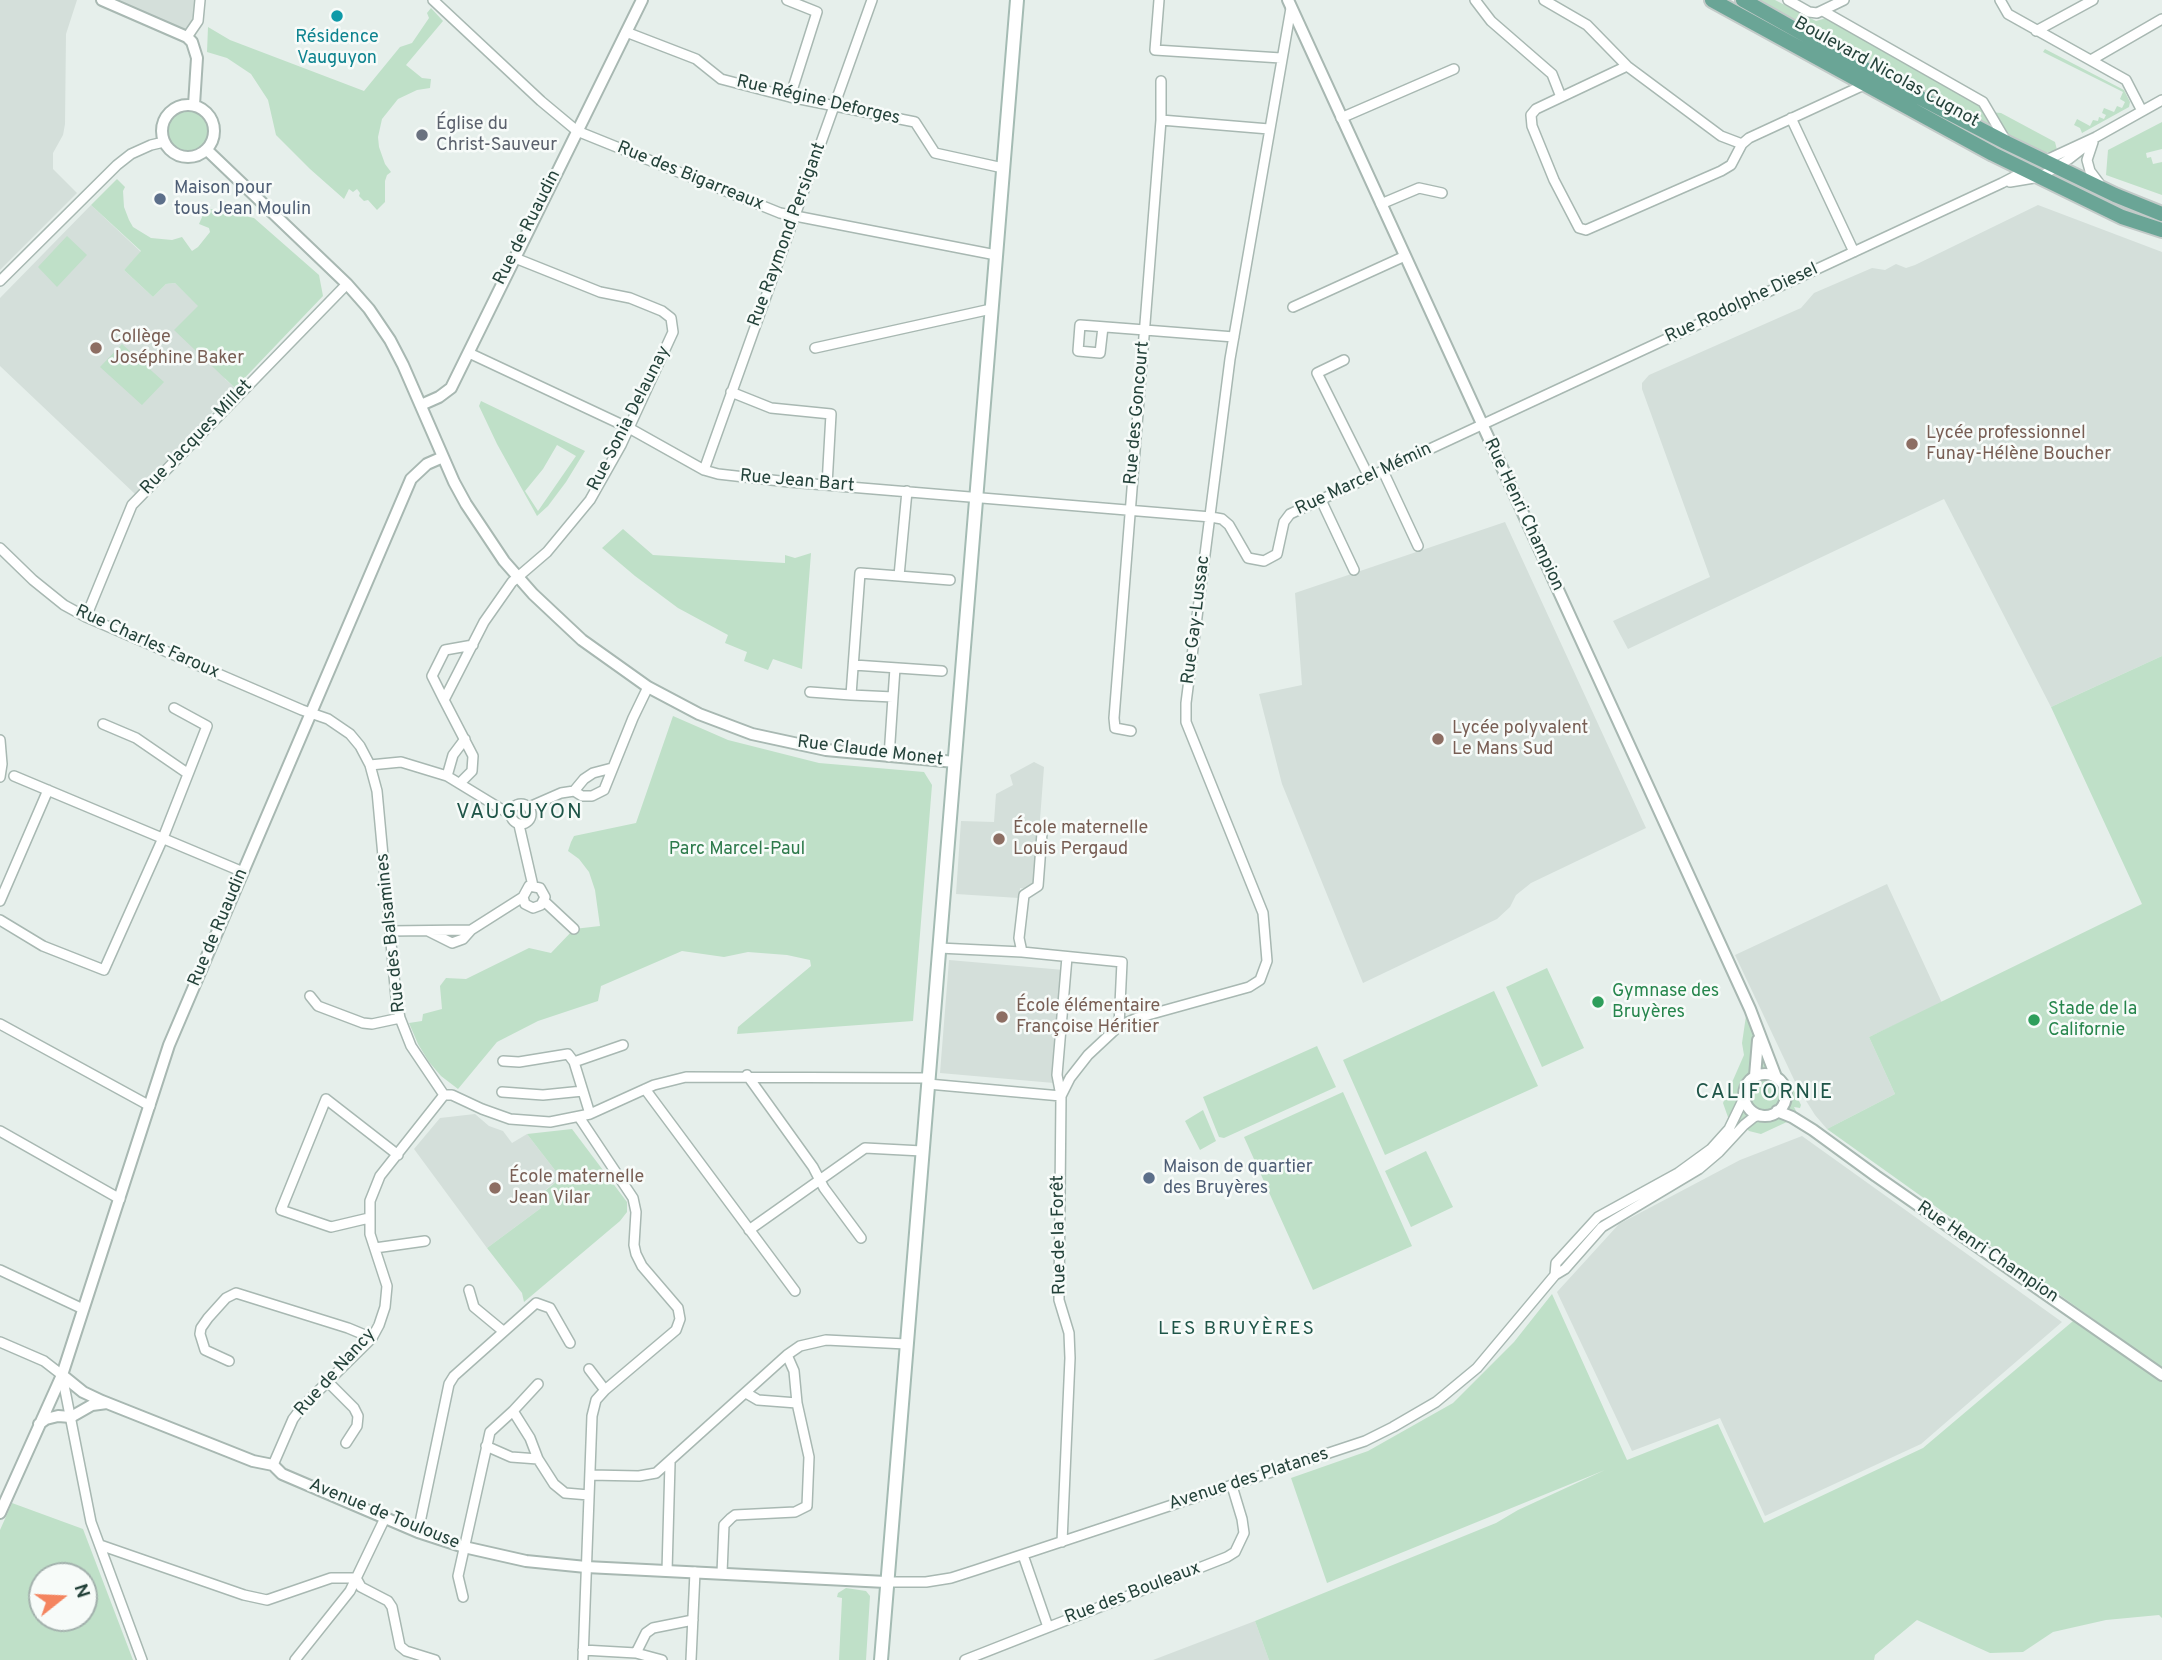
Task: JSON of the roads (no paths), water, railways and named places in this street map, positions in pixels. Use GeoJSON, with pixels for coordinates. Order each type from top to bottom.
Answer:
{"type":"FeatureCollection","features":[{"type":"Feature","properties":{"kind":"main road"},"geometry":{"type":"LineString","coordinates":[[881,1660],[1017,0]]}},
{"type":"Feature","properties":{"kind":"main road","name":"Boulevard Nicolas Cugnot"},"geometry":{"type":"LineString","coordinates":[[1712,0],[2005,160],[2122,217],[2162,230]]}},
{"type":"Feature","properties":{"kind":"main road","name":"Boulevard Nicolas Cugnot"},"geometry":{"type":"LineString","coordinates":[[1743,0],[1874,74],[2010,144],[2115,195],[2162,214]]}},
{"type":"Feature","properties":{"kind":"main road"},"geometry":{"type":"LineString","coordinates":[[2005,160],[2016,156],[2010,144]]}},
{"type":"Feature","properties":{"kind":"street"},"geometry":{"type":"LineString","coordinates":[[102,0],[187,37],[197,58],[194,105]]}},
{"type":"Feature","properties":{"kind":"street"},"geometry":{"type":"LineString","coordinates":[[187,37],[198,21],[200,0]]}},
{"type":"Feature","properties":{"kind":"street","name":"Rue des Bigarreaux"},"geometry":{"type":"LineString","coordinates":[[433,0],[541,101],[578,131],[793,217],[996,255]]}},
{"type":"Feature","properties":{"kind":"street","name":"Rue de Ruaudin"},"geometry":{"type":"LineString","coordinates":[[421,405],[451,388],[642,0]]}},
{"type":"Feature","properties":{"kind":"street"},"geometry":{"type":"LineString","coordinates":[[787,0],[817,12],[790,97]]}},
{"type":"Feature","properties":{"kind":"street","name":"Rue Raymond Persigant"},"geometry":{"type":"LineString","coordinates":[[704,470],[872,0]]}},
{"type":"Feature","properties":{"kind":"street"},"geometry":{"type":"LineString","coordinates":[[1159,0],[1155,50],[1281,58]]}},
{"type":"Feature","properties":{"kind":"street"},"geometry":{"type":"LineString","coordinates":[[1475,0],[1491,22],[1552,74],[1561,97]]}},
{"type":"Feature","properties":{"kind":"street"},"geometry":{"type":"LineString","coordinates":[[1544,0],[1587,25],[1627,66],[1721,136],[1742,144]]}},
{"type":"Feature","properties":{"kind":"street"},"geometry":{"type":"LineString","coordinates":[[1788,0],[1809,12],[1823,11],[1844,0]]}},
{"type":"Feature","properties":{"kind":"street"},"geometry":{"type":"LineString","coordinates":[[2000,0],[2008,14],[2126,80],[2142,111]]}},
{"type":"Feature","properties":{"kind":"street"},"geometry":{"type":"LineString","coordinates":[[2036,31],[2093,0]]}},
{"type":"Feature","properties":{"kind":"street","name":"Rue Gay-Lussac"},"geometry":{"type":"LineString","coordinates":[[1061,1096],[1087,1055],[1119,1026],[1137,1018],[1249,987],[1260,980],[1268,961],[1263,913],[1186,722],[1186,703],[1234,337],[1289,4]]}},
{"type":"Feature","properties":{"kind":"street","name":"Rue Henri Champion"},"geometry":{"type":"LineString","coordinates":[[1289,4],[1758,1030],[1776,1077]]}},
{"type":"Feature","properties":{"kind":"street"},"geometry":{"type":"LineString","coordinates":[[1823,11],[1983,102],[2010,144]]}},
{"type":"Feature","properties":{"kind":"street"},"geometry":{"type":"LineString","coordinates":[[2091,60],[2162,19]]}},
{"type":"Feature","properties":{"kind":"street","name":"Rue Régine Deforges"},"geometry":{"type":"LineString","coordinates":[[626,32],[696,59],[721,79],[790,97],[915,122],[935,153],[1003,168]]}},
{"type":"Feature","properties":{"kind":"street"},"geometry":{"type":"LineString","coordinates":[[1627,66],[1536,108],[1531,115],[1532,126],[1554,180],[1579,228],[1586,230],[1704,180],[1731,164],[1742,144],[1749,138],[1866,84]]}},
{"type":"Feature","properties":{"kind":"street"},"geometry":{"type":"LineString","coordinates":[[1341,118],[1454,69]]}},
{"type":"Feature","properties":{"kind":"street","name":"Rue des Goncourt"},"geometry":{"type":"LineString","coordinates":[[1131,731],[1115,728],[1114,718],[1161,120],[1161,81]]}},
{"type":"Feature","properties":{"kind":"street"},"geometry":{"type":"LineString","coordinates":[[2002,183],[2033,174],[2162,100]]}},
{"type":"Feature","properties":{"kind":"street"},"geometry":{"type":"LineString","coordinates":[[194,105],[204,109],[214,125],[214,140],[207,150],[195,157],[181,157],[164,142],[162,128],[168,114],[178,106],[194,105]]}},
{"type":"Feature","properties":{"kind":"street"},"geometry":{"type":"LineString","coordinates":[[1791,118],[1854,251]]}},
{"type":"Feature","properties":{"kind":"street"},"geometry":{"type":"LineString","coordinates":[[1161,120],[1269,129]]}},
{"type":"Feature","properties":{"kind":"street"},"geometry":{"type":"LineString","coordinates":[[2096,137],[2087,160],[2090,171],[2101,185],[2115,195]]}},
{"type":"Feature","properties":{"kind":"street"},"geometry":{"type":"LineString","coordinates":[[0,281],[117,165],[131,154],[164,142]]}},
{"type":"Feature","properties":{"kind":"street","name":"Rue Claude Monet"},"geometry":{"type":"LineString","coordinates":[[207,150],[347,284],[369,309],[390,340],[466,504],[504,561],[582,640],[648,687],[699,714],[752,734],[827,750],[955,762]]}},
{"type":"Feature","properties":{"kind":"street"},"geometry":{"type":"LineString","coordinates":[[2002,183],[2033,174],[2050,164]]}},
{"type":"Feature","properties":{"kind":"street","name":"Rue Rodolphe Diesel"},"geometry":{"type":"LineString","coordinates":[[1482,426],[2002,183]]}},
{"type":"Feature","properties":{"kind":"street"},"geometry":{"type":"LineString","coordinates":[[1381,204],[1419,188],[1442,193]]}},
{"type":"Feature","properties":{"kind":"street"},"geometry":{"type":"LineString","coordinates":[[1293,307],[1405,257]]}},
{"type":"Feature","properties":{"kind":"street","name":"Rue Sonia Delaunay"},"geometry":{"type":"LineString","coordinates":[[444,700],[485,622],[512,582],[547,552],[590,500],[629,428],[673,328],[671,318],[649,305],[600,292],[515,258]]}},
{"type":"Feature","properties":{"kind":"street","name":"Rue Jacques Millet"},"geometry":{"type":"LineString","coordinates":[[86,617],[132,505],[347,284]]}},
{"type":"Feature","properties":{"kind":"street"},"geometry":{"type":"LineString","coordinates":[[815,348],[992,309]]}},
{"type":"Feature","properties":{"kind":"street"},"geometry":{"type":"LineString","coordinates":[[1102,327],[1234,337]]}},
{"type":"Feature","properties":{"kind":"street","name":"Rue Jean Bart"},"geometry":{"type":"LineString","coordinates":[[469,353],[629,428],[704,470],[718,474],[1211,517]]}},
{"type":"Feature","properties":{"kind":"street"},"geometry":{"type":"LineString","coordinates":[[1344,360],[1317,373],[1369,477]]}},
{"type":"Feature","properties":{"kind":"street"},"geometry":{"type":"LineString","coordinates":[[731,392],[771,408],[831,414],[827,485]]}},
{"type":"Feature","properties":{"kind":"street","name":"Rue Marcel Mémin"},"geometry":{"type":"LineString","coordinates":[[1211,517],[1222,519],[1229,525],[1248,558],[1264,561],[1277,554],[1284,522],[1290,514],[1482,426]]}},
{"type":"Feature","properties":{"kind":"street","name":"Rue de Ruaudin"},"geometry":{"type":"LineString","coordinates":[[0,1513],[62,1375],[169,1045],[411,479],[427,464],[443,457]]}},
{"type":"Feature","properties":{"kind":"street"},"geometry":{"type":"LineString","coordinates":[[1383,471],[1418,546]]}},
{"type":"Feature","properties":{"kind":"street"},"geometry":{"type":"LineString","coordinates":[[899,576],[907,491]]}},
{"type":"Feature","properties":{"kind":"street"},"geometry":{"type":"LineString","coordinates":[[1321,500],[1354,570]]}},
{"type":"Feature","properties":{"kind":"street","name":"Rue Charles Faroux"},"geometry":{"type":"LineString","coordinates":[[0,548],[52,598],[86,617],[310,713]]}},
{"type":"Feature","properties":{"kind":"street"},"geometry":{"type":"LineString","coordinates":[[852,695],[860,573],[950,580]]}},
{"type":"Feature","properties":{"kind":"street"},"geometry":{"type":"LineString","coordinates":[[460,783],[472,771],[472,756],[432,676],[445,650],[473,645]]}},
{"type":"Feature","properties":{"kind":"street"},"geometry":{"type":"LineString","coordinates":[[854,665],[942,671]]}},
{"type":"Feature","properties":{"kind":"street"},"geometry":{"type":"LineString","coordinates":[[889,757],[895,668]]}},
{"type":"Feature","properties":{"kind":"street"},"geometry":{"type":"LineString","coordinates":[[529,807],[532,813],[526,824],[513,821],[513,808],[519,804],[529,807],[561,793],[574,791],[582,796],[592,796],[604,790],[648,687]]}},
{"type":"Feature","properties":{"kind":"street"},"geometry":{"type":"LineString","coordinates":[[810,692],[893,698]]}},
{"type":"Feature","properties":{"kind":"street"},"geometry":{"type":"LineString","coordinates":[[0,920],[43,946],[104,971],[163,838],[208,726],[174,708]]}},
{"type":"Feature","properties":{"kind":"street","name":"Rue des Balsamines"},"geometry":{"type":"LineString","coordinates":[[310,713],[328,719],[350,734],[370,765],[377,791],[400,1018],[411,1046],[444,1095]]}},
{"type":"Feature","properties":{"kind":"street"},"geometry":{"type":"LineString","coordinates":[[103,724],[136,738],[187,773]]}},
{"type":"Feature","properties":{"kind":"street"},"geometry":{"type":"LineString","coordinates":[[447,776],[453,755],[465,739]]}},
{"type":"Feature","properties":{"kind":"street"},"geometry":{"type":"LineString","coordinates":[[0,740],[0,777]]}},
{"type":"Feature","properties":{"kind":"street"},"geometry":{"type":"LineString","coordinates":[[370,765],[401,762],[447,776],[511,815]]}},
{"type":"Feature","properties":{"kind":"street"},"geometry":{"type":"LineString","coordinates":[[574,791],[593,773],[612,768]]}},
{"type":"Feature","properties":{"kind":"street"},"geometry":{"type":"LineString","coordinates":[[14,776],[243,872]]}},
{"type":"Feature","properties":{"kind":"street"},"geometry":{"type":"LineString","coordinates":[[0,901],[48,790]]}},
{"type":"Feature","properties":{"kind":"street"},"geometry":{"type":"LineString","coordinates":[[519,824],[533,886]]}},
{"type":"Feature","properties":{"kind":"street"},"geometry":{"type":"LineString","coordinates":[[1022,952],[1019,938],[1024,895],[1038,886],[1042,833]]}},
{"type":"Feature","properties":{"kind":"street"},"geometry":{"type":"LineString","coordinates":[[544,901],[533,908],[525,904],[523,897],[526,888],[533,886],[543,890],[544,901],[573,929]]}},
{"type":"Feature","properties":{"kind":"street"},"geometry":{"type":"LineString","coordinates":[[390,931],[428,931],[452,943],[463,939],[471,930],[523,897]]}},
{"type":"Feature","properties":{"kind":"street"},"geometry":{"type":"LineString","coordinates":[[939,948],[1022,952],[1122,962],[1119,1026]]}},
{"type":"Feature","properties":{"kind":"street","name":"Rue de la Forêt"},"geometry":{"type":"LineString","coordinates":[[1062,1542],[1070,1358],[1069,1333],[1059,1300],[1061,1096],[1057,1075],[1067,957]]}},
{"type":"Feature","properties":{"kind":"street"},"geometry":{"type":"LineString","coordinates":[[310,996],[318,1006],[363,1023],[372,1024],[400,1018]]}},
{"type":"Feature","properties":{"kind":"street"},"geometry":{"type":"LineString","coordinates":[[0,1024],[149,1106]]}},
{"type":"Feature","properties":{"kind":"street","name":"Rue Henri Champion"},"geometry":{"type":"LineString","coordinates":[[1755,1076],[1758,1030]]}},
{"type":"Feature","properties":{"kind":"street"},"geometry":{"type":"LineString","coordinates":[[574,1062],[623,1045]]}},
{"type":"Feature","properties":{"kind":"street"},"geometry":{"type":"LineString","coordinates":[[503,1061],[519,1062],[568,1054],[574,1062],[590,1114]]}},
{"type":"Feature","properties":{"kind":"street"},"geometry":{"type":"LineString","coordinates":[[1766,1074],[1776,1077],[1784,1085],[1786,1094],[1783,1104],[1777,1111],[1761,1115],[1750,1109],[1744,1098],[1745,1086],[1755,1076],[1766,1074]]}},
{"type":"Feature","properties":{"kind":"street"},"geometry":{"type":"LineString","coordinates":[[747,1075],[861,1238]]}},
{"type":"Feature","properties":{"kind":"street"},"geometry":{"type":"LineString","coordinates":[[444,1095],[453,1095],[496,1115],[550,1122],[590,1114],[663,1081],[686,1077],[747,1075],[928,1081],[1061,1096]]}},
{"type":"Feature","properties":{"kind":"street"},"geometry":{"type":"LineString","coordinates":[[645,1089],[794,1291]]}},
{"type":"Feature","properties":{"kind":"street"},"geometry":{"type":"LineString","coordinates":[[502,1092],[543,1095],[583,1091]]}},
{"type":"Feature","properties":{"kind":"street","name":"Rue Henri Champion"},"geometry":{"type":"LineString","coordinates":[[1786,1094],[1814,1130]]}},
{"type":"Feature","properties":{"kind":"street","name":"Rue de Nancy"},"geometry":{"type":"LineString","coordinates":[[273,1465],[293,1419],[372,1338],[383,1316],[387,1297],[385,1275],[370,1234],[373,1190],[380,1176],[444,1095]]}},
{"type":"Feature","properties":{"kind":"street","name":"Avenue des Platanes"},"geometry":{"type":"LineString","coordinates":[[1555,1275],[1556,1263],[1598,1217],[1678,1173],[1711,1149],[1729,1129],[1744,1098]]}},
{"type":"Feature","properties":{"kind":"street"},"geometry":{"type":"LineString","coordinates":[[369,1218],[331,1227],[281,1210],[326,1099],[398,1155]]}},
{"type":"Feature","properties":{"kind":"street","name":"Rue Henri Champion"},"geometry":{"type":"LineString","coordinates":[[1777,1111],[1814,1130],[1883,1182],[2162,1375]]}},
{"type":"Feature","properties":{"kind":"street","name":"Avenue des Platanes"},"geometry":{"type":"LineString","coordinates":[[886,1582],[926,1582],[951,1578],[1365,1441],[1436,1402],[1477,1368],[1555,1275],[1565,1269],[1602,1227],[1699,1169],[1744,1125],[1761,1115]]}},
{"type":"Feature","properties":{"kind":"street"},"geometry":{"type":"LineString","coordinates":[[579,1117],[633,1198],[636,1212],[636,1254],[642,1266],[678,1308],[680,1319],[676,1330],[596,1400],[592,1416],[583,1655],[636,1653],[662,1660]]}},
{"type":"Feature","properties":{"kind":"street"},"geometry":{"type":"LineString","coordinates":[[0,1131],[120,1199]]}},
{"type":"Feature","properties":{"kind":"street"},"geometry":{"type":"LineString","coordinates":[[749,1230],[865,1148],[922,1152]]}},
{"type":"Feature","properties":{"kind":"street"},"geometry":{"type":"LineString","coordinates":[[375,1248],[425,1241]]}},
{"type":"Feature","properties":{"kind":"street"},"geometry":{"type":"LineString","coordinates":[[0,1270],[83,1309]]}},
{"type":"Feature","properties":{"kind":"street"},"geometry":{"type":"LineString","coordinates":[[469,1290],[474,1307],[503,1331]]}},
{"type":"Feature","properties":{"kind":"street"},"geometry":{"type":"LineString","coordinates":[[229,1361],[205,1350],[200,1334],[208,1318],[226,1298],[236,1293],[372,1338]]}},
{"type":"Feature","properties":{"kind":"street"},"geometry":{"type":"LineString","coordinates":[[418,1532],[449,1384],[454,1376],[536,1303],[550,1308],[570,1343]]}},
{"type":"Feature","properties":{"kind":"street"},"geometry":{"type":"LineString","coordinates":[[590,1475],[639,1476],[656,1473],[787,1355],[810,1342],[826,1340],[906,1344]]}},
{"type":"Feature","properties":{"kind":"street"},"geometry":{"type":"LineString","coordinates":[[0,1342],[44,1361],[62,1375],[87,1504],[142,1660]]}},
{"type":"Feature","properties":{"kind":"street"},"geometry":{"type":"LineString","coordinates":[[722,1573],[724,1525],[731,1518],[735,1515],[795,1512],[807,1506],[809,1457],[797,1403],[794,1371],[787,1355]]}},
{"type":"Feature","properties":{"kind":"street"},"geometry":{"type":"LineString","coordinates":[[589,1368],[605,1390]]}},
{"type":"Feature","properties":{"kind":"street","name":"Avenue de Toulouse"},"geometry":{"type":"LineString","coordinates":[[62,1375],[83,1392],[107,1403],[253,1461],[273,1465],[282,1474],[418,1532],[464,1547],[526,1560],[586,1567],[886,1582]]}},
{"type":"Feature","properties":{"kind":"street"},"geometry":{"type":"LineString","coordinates":[[328,1381],[354,1408],[358,1416],[357,1426],[346,1443]]}},
{"type":"Feature","properties":{"kind":"street"},"geometry":{"type":"LineString","coordinates":[[463,1597],[458,1576],[490,1432],[538,1384]]}},
{"type":"Feature","properties":{"kind":"street"},"geometry":{"type":"LineString","coordinates":[[746,1393],[758,1400],[797,1403]]}},
{"type":"Feature","properties":{"kind":"street"},"geometry":{"type":"LineString","coordinates":[[39,1424],[58,1416],[71,1417],[92,1405],[107,1403]]}},
{"type":"Feature","properties":{"kind":"street"},"geometry":{"type":"LineString","coordinates":[[513,1411],[554,1484],[565,1493],[589,1495]]}},
{"type":"Feature","properties":{"kind":"street"},"geometry":{"type":"LineString","coordinates":[[486,1446],[511,1457],[538,1459]]}},
{"type":"Feature","properties":{"kind":"street"},"geometry":{"type":"LineString","coordinates":[[667,1571],[670,1463]]}},
{"type":"Feature","properties":{"kind":"street","name":"Rue des Bouleaux"},"geometry":{"type":"LineString","coordinates":[[964,1660],[1227,1558],[1235,1552],[1244,1533],[1232,1486]]}},
{"type":"Feature","properties":{"kind":"street"},"geometry":{"type":"LineString","coordinates":[[295,1660],[350,1591],[385,1518]]}},
{"type":"Feature","properties":{"kind":"street"},"geometry":{"type":"LineString","coordinates":[[100,1545],[244,1595],[267,1600],[331,1578],[356,1578]]}},
{"type":"Feature","properties":{"kind":"street"},"geometry":{"type":"LineString","coordinates":[[1023,1555],[1048,1627]]}},
{"type":"Feature","properties":{"kind":"street"},"geometry":{"type":"LineString","coordinates":[[691,1660],[695,1572]]}},
{"type":"Feature","properties":{"kind":"street"},"geometry":{"type":"LineString","coordinates":[[356,1578],[361,1587],[388,1601],[392,1606],[400,1646],[435,1660]]}},
{"type":"Feature","properties":{"kind":"street"},"geometry":{"type":"LineString","coordinates":[[636,1653],[646,1633],[653,1628],[693,1620]]}},
{"type":"Feature","properties":{"kind":"place","name":"Résidence Vauguyon"},"geometry":{"type":"Point","coordinates":[337,16]}},
{"type":"Feature","properties":{"kind":"place","name":"Église du Christ-Sauveur"},"geometry":{"type":"Point","coordinates":[422,135]}},
{"type":"Feature","properties":{"kind":"place","name":"Maison pour tous Jean Moulin"},"geometry":{"type":"Point","coordinates":[160,199]}},
{"type":"Feature","properties":{"kind":"place","name":"Collège Joséphine Baker"},"geometry":{"type":"Point","coordinates":[96,348]}},
{"type":"Feature","properties":{"kind":"place","name":"Lycée professionnel Funay-Hélène Boucher"},"geometry":{"type":"Point","coordinates":[1912,444]}},
{"type":"Feature","properties":{"kind":"place","name":"Lycée polyvalent Le Mans Sud"},"geometry":{"type":"Point","coordinates":[1438,739]}},
{"type":"Feature","properties":{"kind":"place","name":"École maternelle Louis Pergaud"},"geometry":{"type":"Point","coordinates":[999,839]}},
{"type":"Feature","properties":{"kind":"place","name":"Gymnase des Bruyères"},"geometry":{"type":"Point","coordinates":[1598,1002]}},
{"type":"Feature","properties":{"kind":"place","name":"École élémentaire Françoise Héritier"},"geometry":{"type":"Point","coordinates":[1002,1017]}},
{"type":"Feature","properties":{"kind":"place","name":"Stade de la Californie"},"geometry":{"type":"Point","coordinates":[2034,1020]}},
{"type":"Feature","properties":{"kind":"place","name":"Maison de quartier des Bruyères"},"geometry":{"type":"Point","coordinates":[1149,1178]}},
{"type":"Feature","properties":{"kind":"place","name":"École maternelle Jean Vilar"},"geometry":{"type":"Point","coordinates":[495,1188]}},
{"type":"Feature","properties":{"kind":"district","name":"VAUGUYON"},"geometry":{"type":"Point","coordinates":[520,814]}},
{"type":"Feature","properties":{"kind":"district","name":"CALIFORNIE"},"geometry":{"type":"Point","coordinates":[1765,1094]}},
{"type":"Feature","properties":{"kind":"district","name":"LES BRUYÈRES"},"geometry":{"type":"Point","coordinates":[1237,1330]}},
{"type":"Feature","properties":{"kind":"park label","name":"Parc Marcel-Paul"},"geometry":{"type":"Point","coordinates":[737,850]}}]}
